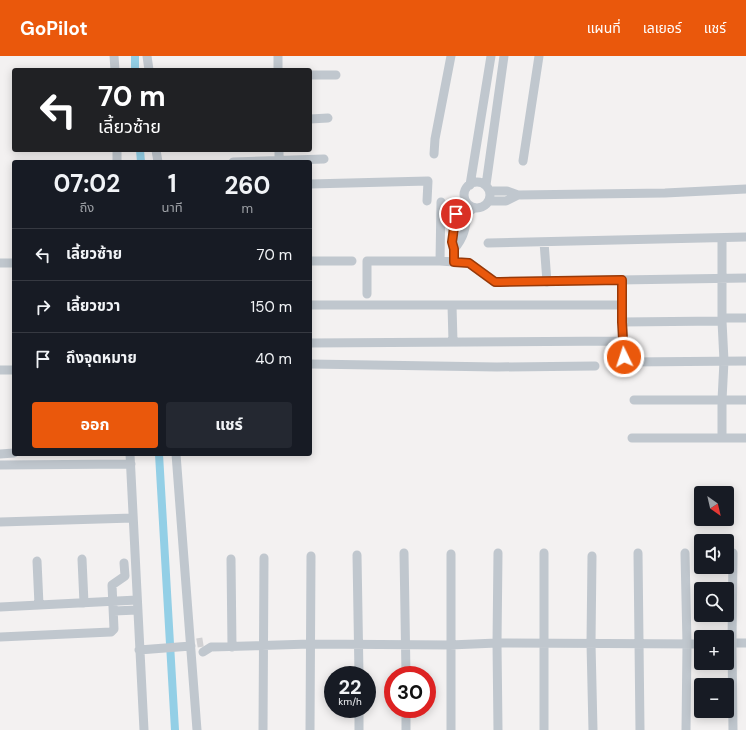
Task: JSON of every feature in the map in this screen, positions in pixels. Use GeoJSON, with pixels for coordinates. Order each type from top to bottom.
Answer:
{"type":"FeatureCollection","features":[{"type":"Feature","properties":{"kind":"street"},"geometry":{"type":"LineString","coordinates":[[114,56],[115,68]]}},
{"type":"Feature","properties":{"kind":"street"},"geometry":{"type":"LineString","coordinates":[[147,56],[149,68]]}},
{"type":"Feature","properties":{"kind":"street"},"geometry":{"type":"LineString","coordinates":[[278,56],[278,68]]}},
{"type":"Feature","properties":{"kind":"street"},"geometry":{"type":"LineString","coordinates":[[434,154],[435,139],[451,56]]}},
{"type":"Feature","properties":{"kind":"street"},"geometry":{"type":"LineString","coordinates":[[491,56],[470,185],[465,192],[465,200],[471,206],[484,206],[489,201],[506,201],[518,195]]}},
{"type":"Feature","properties":{"kind":"street"},"geometry":{"type":"LineString","coordinates":[[489,201],[488,188],[504,56]]}},
{"type":"Feature","properties":{"kind":"street"},"geometry":{"type":"LineString","coordinates":[[524,162],[539,56]]}},
{"type":"Feature","properties":{"kind":"street"},"geometry":{"type":"LineString","coordinates":[[312,75],[336,75]]}},
{"type":"Feature","properties":{"kind":"street"},"geometry":{"type":"LineString","coordinates":[[312,119],[328,118]]}},
{"type":"Feature","properties":{"kind":"street"},"geometry":{"type":"LineString","coordinates":[[302,160],[324,159]]}},
{"type":"Feature","properties":{"kind":"street"},"geometry":{"type":"LineString","coordinates":[[312,184],[428,181],[427,200]]}},
{"type":"Feature","properties":{"kind":"street"},"geometry":{"type":"LineString","coordinates":[[470,185],[479,182],[488,188],[507,191],[518,195],[665,193],[746,189]]}},
{"type":"Feature","properties":{"kind":"street"},"geometry":{"type":"LineString","coordinates":[[440,262],[441,202]]}},
{"type":"Feature","properties":{"kind":"street"},"geometry":{"type":"LineString","coordinates":[[454,262],[454,249],[460,242],[466,229],[467,213],[471,206]]}},
{"type":"Feature","properties":{"kind":"street"},"geometry":{"type":"LineString","coordinates":[[488,243],[746,237]]}},
{"type":"Feature","properties":{"kind":"street"},"geometry":{"type":"LineString","coordinates":[[722,238],[722,320],[724,362],[722,437]]}},
{"type":"Feature","properties":{"kind":"street"},"geometry":{"type":"LineString","coordinates":[[544,242],[547,282]]}},
{"type":"Feature","properties":{"kind":"street"},"geometry":{"type":"LineString","coordinates":[[312,261],[352,261]]}},
{"type":"Feature","properties":{"kind":"street"},"geometry":{"type":"LineString","coordinates":[[367,294],[367,261],[469,263],[495,282],[746,278]]}},
{"type":"Feature","properties":{"kind":"street"},"geometry":{"type":"LineString","coordinates":[[0,263],[12,263]]}},
{"type":"Feature","properties":{"kind":"street"},"geometry":{"type":"LineString","coordinates":[[622,280],[624,357],[629,362],[746,361]]}},
{"type":"Feature","properties":{"kind":"street"},"geometry":{"type":"LineString","coordinates":[[312,305],[622,305]]}},
{"type":"Feature","properties":{"kind":"street"},"geometry":{"type":"LineString","coordinates":[[452,305],[453,342]]}},
{"type":"Feature","properties":{"kind":"street"},"geometry":{"type":"LineString","coordinates":[[622,322],[722,320],[746,318]]}},
{"type":"Feature","properties":{"kind":"street"},"geometry":{"type":"LineString","coordinates":[[312,343],[623,341]]}},
{"type":"Feature","properties":{"kind":"street"},"geometry":{"type":"LineString","coordinates":[[312,364],[596,366]]}},
{"type":"Feature","properties":{"kind":"street"},"geometry":{"type":"LineString","coordinates":[[0,370],[12,370]]}},
{"type":"Feature","properties":{"kind":"street"},"geometry":{"type":"LineString","coordinates":[[634,400],[746,400]]}},
{"type":"Feature","properties":{"kind":"street"},"geometry":{"type":"LineString","coordinates":[[632,438],[746,438]]}},
{"type":"Feature","properties":{"kind":"street"},"geometry":{"type":"LineString","coordinates":[[0,454],[12,453]]}},
{"type":"Feature","properties":{"kind":"street"},"geometry":{"type":"LineString","coordinates":[[130,456],[144,730]]}},
{"type":"Feature","properties":{"kind":"street"},"geometry":{"type":"LineString","coordinates":[[176,456],[179,510],[197,647],[196,730]]}},
{"type":"Feature","properties":{"kind":"street"},"geometry":{"type":"LineString","coordinates":[[0,465],[131,464]]}},
{"type":"Feature","properties":{"kind":"street"},"geometry":{"type":"LineString","coordinates":[[0,522],[133,518]]}},
{"type":"Feature","properties":{"kind":"street"},"geometry":{"type":"LineString","coordinates":[[404,553],[406,666]]}},
{"type":"Feature","properties":{"kind":"street"},"geometry":{"type":"LineString","coordinates":[[498,553],[498,730]]}},
{"type":"Feature","properties":{"kind":"street"},"geometry":{"type":"LineString","coordinates":[[544,553],[544,730]]}},
{"type":"Feature","properties":{"kind":"street"},"geometry":{"type":"LineString","coordinates":[[638,553],[640,730]]}},
{"type":"Feature","properties":{"kind":"street"},"geometry":{"type":"LineString","coordinates":[[685,553],[687,644],[686,730]]}},
{"type":"Feature","properties":{"kind":"street"},"geometry":{"type":"LineString","coordinates":[[451,554],[451,730]]}},
{"type":"Feature","properties":{"kind":"street"},"geometry":{"type":"LineString","coordinates":[[358,555],[359,666]]}},
{"type":"Feature","properties":{"kind":"street"},"geometry":{"type":"LineString","coordinates":[[310,730],[311,556]]}},
{"type":"Feature","properties":{"kind":"street"},"geometry":{"type":"LineString","coordinates":[[592,556],[592,730]]}},
{"type":"Feature","properties":{"kind":"street"},"geometry":{"type":"LineString","coordinates":[[263,730],[264,558]]}},
{"type":"Feature","properties":{"kind":"street"},"geometry":{"type":"LineString","coordinates":[[82,559],[84,602]]}},
{"type":"Feature","properties":{"kind":"street"},"geometry":{"type":"LineString","coordinates":[[231,559],[232,647]]}},
{"type":"Feature","properties":{"kind":"street"},"geometry":{"type":"LineString","coordinates":[[37,561],[39,605]]}},
{"type":"Feature","properties":{"kind":"street"},"geometry":{"type":"LineString","coordinates":[[0,637],[110,632],[114,629],[112,585],[125,576],[124,563]]}},
{"type":"Feature","properties":{"kind":"street"},"geometry":{"type":"LineString","coordinates":[[730,630],[732,574]]}},
{"type":"Feature","properties":{"kind":"street"},"geometry":{"type":"LineString","coordinates":[[0,607],[137,600]]}},
{"type":"Feature","properties":{"kind":"street"},"geometry":{"type":"LineString","coordinates":[[114,611],[138,610]]}},
{"type":"Feature","properties":{"kind":"street"},"geometry":{"type":"LineString","coordinates":[[734,643],[746,643]]}},
{"type":"Feature","properties":{"kind":"street"},"geometry":{"type":"LineString","coordinates":[[139,650],[310,644],[694,644]]}},
{"type":"Feature","properties":{"kind":"street"},"geometry":{"type":"LineString","coordinates":[[730,670],[733,730]]}},
{"type":"Feature","properties":{"kind":"street"},"geometry":{"type":"LineString","coordinates":[[359,718],[359,730]]}},
{"type":"Feature","properties":{"kind":"street"},"geometry":{"type":"LineString","coordinates":[[406,718],[406,730]]}},
{"type":"Feature","properties":{"kind":"waterway"},"geometry":{"type":"LineString","coordinates":[[135,56],[135,68]]}},
{"type":"Feature","properties":{"kind":"waterway"},"geometry":{"type":"LineString","coordinates":[[140,152],[141,160]]}},
{"type":"Feature","properties":{"kind":"waterway"},"geometry":{"type":"LineString","coordinates":[[159,456],[175,730]]}},
{"type":"Feature","properties":{"kind":"tunnel"},"geometry":{"type":"LineString","coordinates":[[197,643],[203,642]]}},
{"type":"Feature","properties":{"kind":"route"},"geometry":{"type":"LineString","coordinates":[[456,214],[452,242],[454,249],[454,262],[469,263],[495,282],[622,280],[624,357]]}}]}
